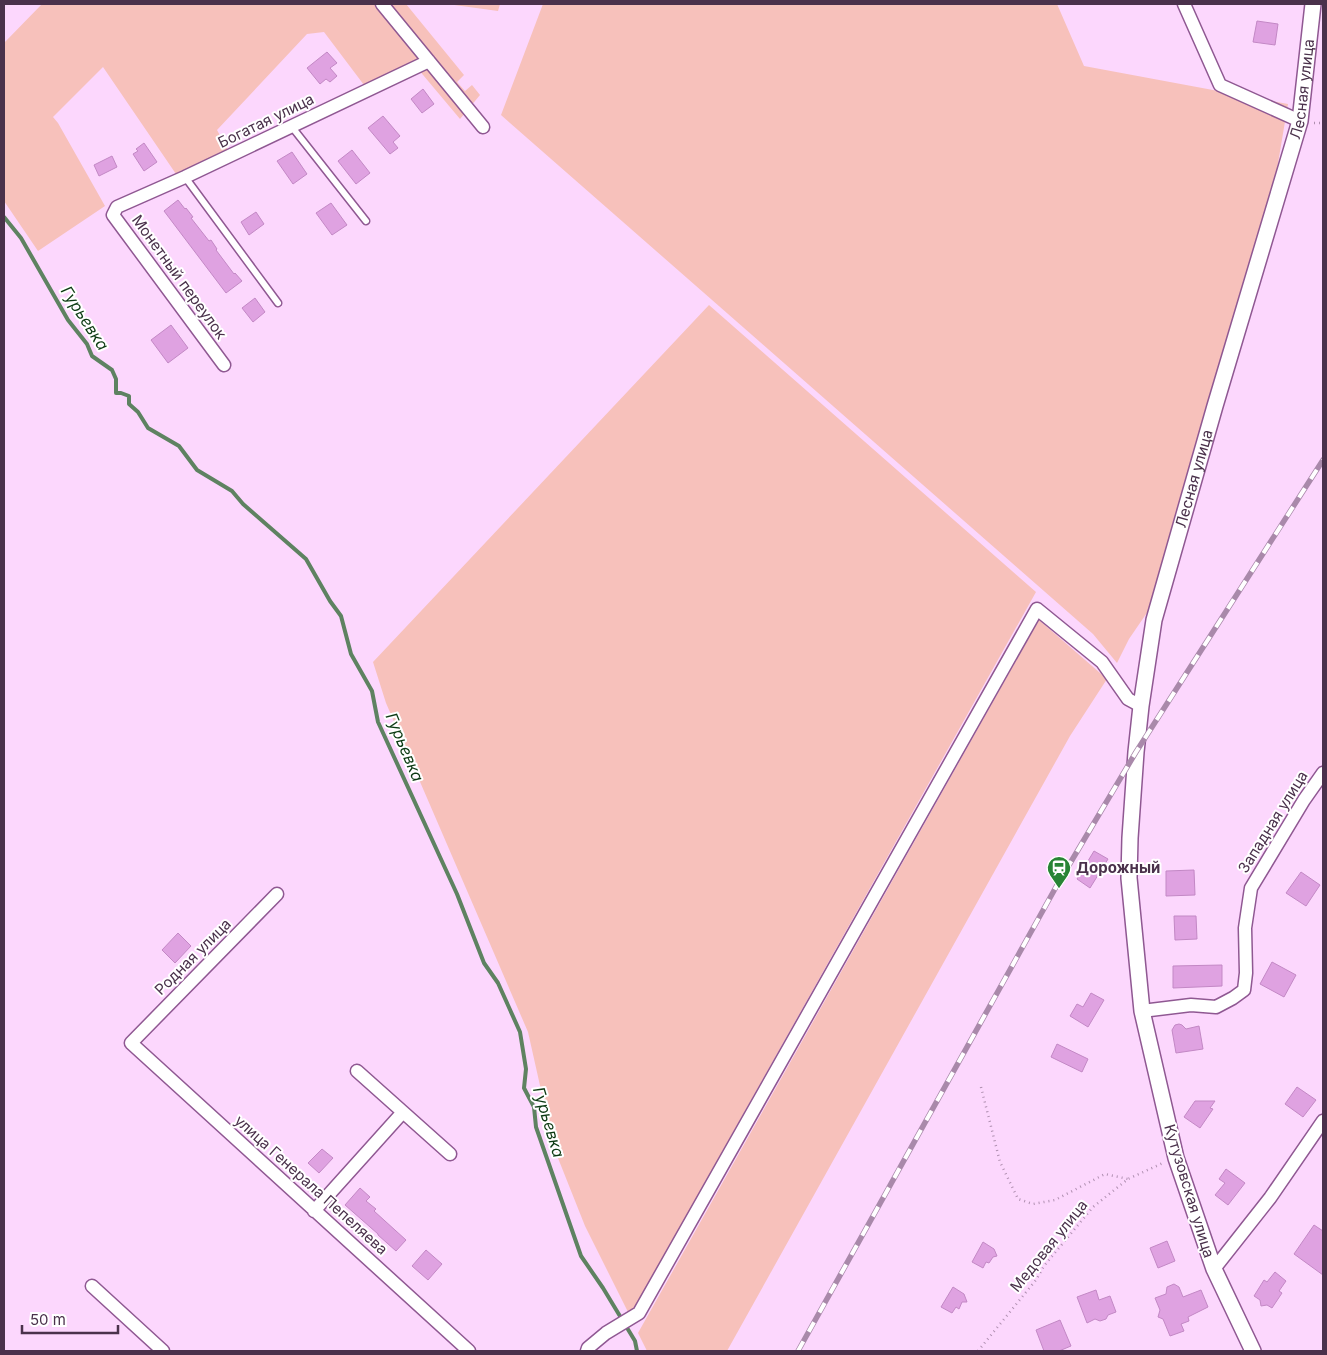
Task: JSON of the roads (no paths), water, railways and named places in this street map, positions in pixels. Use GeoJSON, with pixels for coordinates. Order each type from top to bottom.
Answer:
{"type":"FeatureCollection","features":[{"type":"Feature","properties":{"kind":"street"},"geometry":{"type":"LineString","coordinates":[[382,4],[483,127]]}},
{"type":"Feature","properties":{"kind":"street"},"geometry":{"type":"LineString","coordinates":[[1184,4],[1220,85],[1300,121]]}},
{"type":"Feature","properties":{"kind":"street","name":"Лесная улица"},"geometry":{"type":"LineString","coordinates":[[1138,964],[1129,878],[1130,838],[1141,706],[1154,620],[1300,121],[1313,4]]}},
{"type":"Feature","properties":{"kind":"street","name":"Богатая улица"},"geometry":{"type":"LineString","coordinates":[[117,208],[185,178],[428,61]]}},
{"type":"Feature","properties":{"kind":"street","name":"Монетный переулок"},"geometry":{"type":"LineString","coordinates":[[117,208],[113,215],[224,365]]}},
{"type":"Feature","properties":{"kind":"street"},"geometry":{"type":"LineString","coordinates":[[587,1351],[588,1348],[606,1334],[639,1313],[1037,608],[1102,662],[1128,699],[1141,706]]}},
{"type":"Feature","properties":{"kind":"street","name":"Западная улица"},"geometry":{"type":"LineString","coordinates":[[1142,1011],[1191,1005],[1216,1007],[1234,998],[1244,990],[1246,973],[1245,928],[1251,888],[1304,800],[1323,773]]}},
{"type":"Feature","properties":{"kind":"street","name":"Родная улица"},"geometry":{"type":"LineString","coordinates":[[131,1042],[277,894]]}},
{"type":"Feature","properties":{"kind":"street","name":"Кутузовская улица"},"geometry":{"type":"LineString","coordinates":[[1138,964],[1142,1011],[1176,1158],[1214,1269],[1253,1351]]}},
{"type":"Feature","properties":{"kind":"street","name":"улица Генерала Пепеляева"},"geometry":{"type":"LineString","coordinates":[[131,1042],[469,1351]]}},
{"type":"Feature","properties":{"kind":"street"},"geometry":{"type":"LineString","coordinates":[[357,1071],[450,1154]]}},
{"type":"Feature","properties":{"kind":"street"},"geometry":{"type":"LineString","coordinates":[[314,1211],[403,1112]]}},
{"type":"Feature","properties":{"kind":"street"},"geometry":{"type":"LineString","coordinates":[[1214,1269],[1270,1198],[1323,1121]]}},
{"type":"Feature","properties":{"kind":"street"},"geometry":{"type":"LineString","coordinates":[[92,1286],[163,1351]]}},
{"type":"Feature","properties":{"kind":"lane"},"geometry":{"type":"LineString","coordinates":[[292,127],[366,221]]}},
{"type":"Feature","properties":{"kind":"lane"},"geometry":{"type":"LineString","coordinates":[[185,178],[278,303]]}},
{"type":"Feature","properties":{"kind":"waterway","name":"Гурьевка"},"geometry":{"type":"LineString","coordinates":[[4,217],[21,238],[68,320],[87,344],[92,356],[112,370],[116,379],[116,393],[129,396],[129,404],[138,412],[148,428],[179,446],[197,470],[232,491],[243,504],[306,559],[330,601],[341,616],[351,654],[372,691],[378,722],[457,894],[484,963],[498,983],[520,1032],[526,1069],[524,1088],[534,1107],[536,1127],[581,1256],[635,1341],[637,1351]]}},
{"type":"Feature","properties":{"kind":"railway"},"geometry":{"type":"LineString","coordinates":[[798,1351],[1056,887],[1136,752],[1323,460]]}},
{"type":"Feature","properties":{"kind":"place","name":"Дорожный"},"geometry":{"type":"Point","coordinates":[1059,889]}}]}
